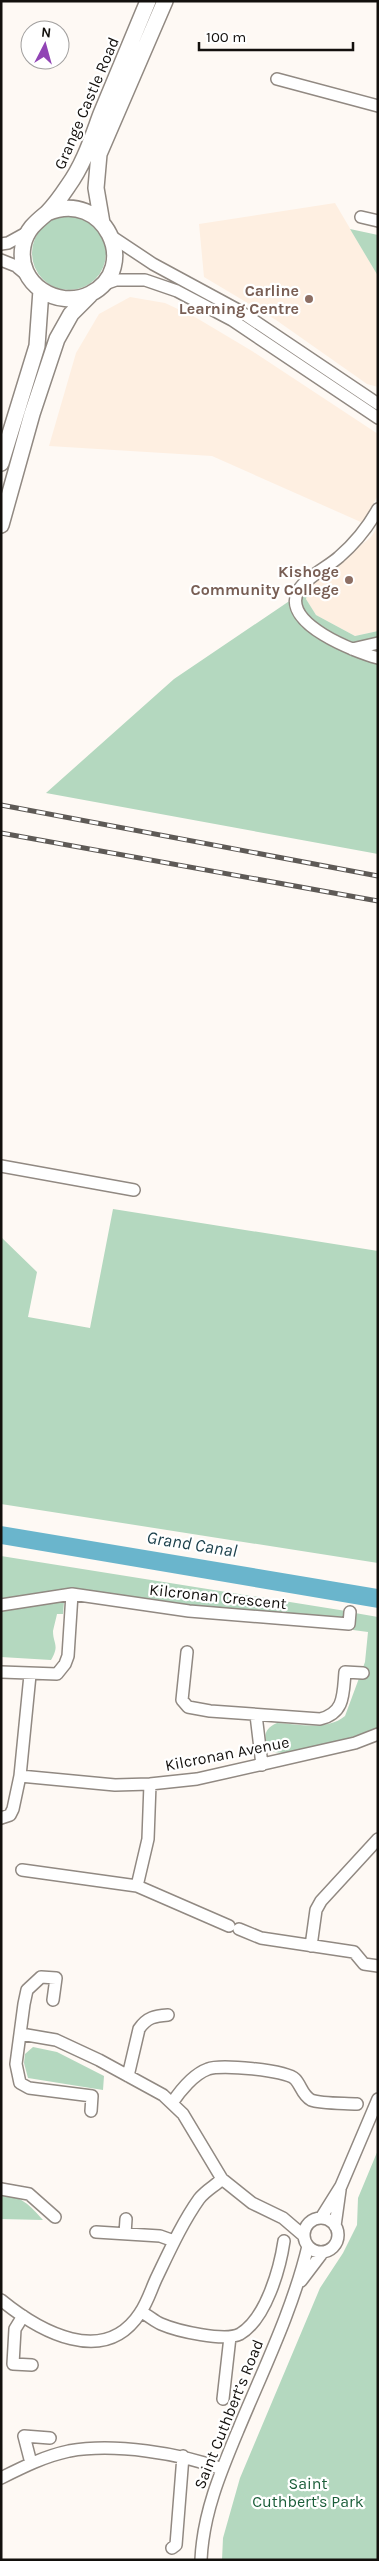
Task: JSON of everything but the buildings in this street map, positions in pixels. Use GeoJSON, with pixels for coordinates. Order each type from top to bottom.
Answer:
{"type":"FeatureCollection","features":[{"type":"Feature","properties":{"kind":"main road","name":"Grange Castle Road"},"geometry":{"type":"LineString","coordinates":[[28,232],[34,223],[47,213],[73,179],[82,162],[148,1]]}},
{"type":"Feature","properties":{"kind":"main road","name":"Grange Castle Road"},"geometry":{"type":"LineString","coordinates":[[1,525],[32,414],[57,338],[71,314],[108,277],[115,258],[96,188],[99,154],[164,1]]}},
{"type":"Feature","properties":{"kind":"main road"},"geometry":{"type":"LineString","coordinates":[[47,213],[61,208],[80,209],[92,214],[107,230]]}},
{"type":"Feature","properties":{"kind":"main road"},"geometry":{"type":"LineString","coordinates":[[28,232],[22,253],[28,276],[41,290],[52,296],[70,299],[96,289]]}},
{"type":"Feature","properties":{"kind":"main road"},"geometry":{"type":"LineString","coordinates":[[1,463],[37,346],[41,290]]}},
{"type":"Feature","properties":{"kind":"street"},"geometry":{"type":"LineString","coordinates":[[277,79],[378,106]]}},
{"type":"Feature","properties":{"kind":"street"},"geometry":{"type":"LineString","coordinates":[[361,217],[378,221]]}},
{"type":"Feature","properties":{"kind":"street"},"geometry":{"type":"LineString","coordinates":[[107,230],[153,264],[238,310],[378,404]]}},
{"type":"Feature","properties":{"kind":"street"},"geometry":{"type":"LineString","coordinates":[[1,244],[8,243],[28,232]]}},
{"type":"Feature","properties":{"kind":"street"},"geometry":{"type":"LineString","coordinates":[[1,260],[16,266],[28,276]]}},
{"type":"Feature","properties":{"kind":"street"},"geometry":{"type":"LineString","coordinates":[[96,289],[116,280],[145,280],[183,294],[232,320],[378,418]]}},
{"type":"Feature","properties":{"kind":"street"},"geometry":{"type":"LineString","coordinates":[[378,510],[366,528],[340,556],[299,590],[296,598],[297,607],[311,627],[351,649],[378,658]]}},
{"type":"Feature","properties":{"kind":"street"},"geometry":{"type":"LineString","coordinates":[[351,649],[378,643]]}},
{"type":"Feature","properties":{"kind":"street"},"geometry":{"type":"LineString","coordinates":[[1,1166],[134,1190]]}},
{"type":"Feature","properties":{"kind":"street"},"geometry":{"type":"LineString","coordinates":[[1,1672],[30,1675],[57,1674],[65,1664],[72,1594]]}},
{"type":"Feature","properties":{"kind":"street","name":"Kilcronan Crescent"},"geometry":{"type":"LineString","coordinates":[[1,1605],[72,1594],[190,1611],[349,1624],[350,1612]]}},
{"type":"Feature","properties":{"kind":"street"},"geometry":{"type":"LineString","coordinates":[[187,1652],[182,1700],[188,1707],[210,1712],[320,1719],[330,1717],[342,1703],[345,1672],[363,1673]]}},
{"type":"Feature","properties":{"kind":"street"},"geometry":{"type":"LineString","coordinates":[[1,1818],[10,1815],[13,1809],[20,1776],[30,1675]]}},
{"type":"Feature","properties":{"kind":"street"},"geometry":{"type":"LineString","coordinates":[[256,1714],[262,1764]]}},
{"type":"Feature","properties":{"kind":"street","name":"Kilcronan Avenue"},"geometry":{"type":"LineString","coordinates":[[20,1776],[115,1785],[150,1784],[197,1779],[356,1743],[378,1734]]}},
{"type":"Feature","properties":{"kind":"street"},"geometry":{"type":"LineString","coordinates":[[138,1886],[148,1839],[150,1784]]}},
{"type":"Feature","properties":{"kind":"street"},"geometry":{"type":"LineString","coordinates":[[310,1946],[314,1917],[321,1901],[378,1839]]}},
{"type":"Feature","properties":{"kind":"street"},"geometry":{"type":"LineString","coordinates":[[22,1870],[138,1886],[261,1938],[354,1952],[364,1964],[378,1966]]}},
{"type":"Feature","properties":{"kind":"street"},"geometry":{"type":"LineString","coordinates":[[54,2000],[56,1978],[41,1977],[33,1982],[27,1990],[16,2064],[20,2083],[29,2088],[92,2096],[91,2111]]}},
{"type":"Feature","properties":{"kind":"street"},"geometry":{"type":"LineString","coordinates":[[128,2076],[139,2029],[143,2023],[155,2016],[168,2015]]}},
{"type":"Feature","properties":{"kind":"street"},"geometry":{"type":"LineString","coordinates":[[21,2034],[56,2040],[128,2076],[172,2103],[183,2114],[222,2179],[252,2203],[283,2218],[312,2249],[323,2252]]}},
{"type":"Feature","properties":{"kind":"street"},"geometry":{"type":"LineString","coordinates":[[172,2103],[179,2092],[203,2071],[217,2067],[282,2073],[295,2078],[305,2095],[312,2100],[357,2104]]}},
{"type":"Feature","properties":{"kind":"street","name":"Saint Cuthbert’s Road"},"geometry":{"type":"LineString","coordinates":[[201,2560],[208,2514],[222,2469],[299,2284],[306,2241],[315,2220],[341,2186],[378,2100]]}},
{"type":"Feature","properties":{"kind":"street"},"geometry":{"type":"LineString","coordinates":[[1,2300],[23,2316],[60,2336],[86,2342],[99,2341],[118,2334],[133,2322],[141,2312],[174,2241],[200,2198],[222,2179]]}},
{"type":"Feature","properties":{"kind":"street","name":"Saint Cuthbert’s Road"},"geometry":{"type":"LineString","coordinates":[[299,2284],[323,2252],[332,2248],[337,2241],[335,2226],[341,2186]]}},
{"type":"Feature","properties":{"kind":"street"},"geometry":{"type":"LineString","coordinates":[[1,2188],[28,2194],[55,2217]]}},
{"type":"Feature","properties":{"kind":"street"},"geometry":{"type":"LineString","coordinates":[[283,2218],[326,2219],[335,2226]]}},
{"type":"Feature","properties":{"kind":"street"},"geometry":{"type":"LineString","coordinates":[[125,2234],[126,2219]]}},
{"type":"Feature","properties":{"kind":"street"},"geometry":{"type":"LineString","coordinates":[[96,2232],[160,2236],[174,2241]]}},
{"type":"Feature","properties":{"kind":"street"},"geometry":{"type":"LineString","coordinates":[[141,2312],[159,2323],[176,2329],[230,2337],[240,2334],[252,2324],[279,2270],[284,2241]]}},
{"type":"Feature","properties":{"kind":"street"},"geometry":{"type":"LineString","coordinates":[[23,2316],[16,2329],[13,2364],[32,2365]]}},
{"type":"Feature","properties":{"kind":"street"},"geometry":{"type":"LineString","coordinates":[[223,2399],[230,2337]]}},
{"type":"Feature","properties":{"kind":"street"},"geometry":{"type":"LineString","coordinates":[[31,2463],[24,2436],[50,2438]]}},
{"type":"Feature","properties":{"kind":"street"},"geometry":{"type":"LineString","coordinates":[[1,2478],[31,2463],[83,2449],[183,2456],[222,2469]]}},
{"type":"Feature","properties":{"kind":"street"},"geometry":{"type":"LineString","coordinates":[[172,2548],[176,2545],[183,2456]]}},
{"type":"Feature","properties":{"kind":"shaded area","name":"Carline Learning Centre"},"geometry":{"type":"Polygon","coordinates":[[[335,203],[378,276],[378,387],[367,384],[276,320],[204,277],[199,224],[335,203]]]}},
{"type":"Feature","properties":{"kind":"shaded area"},"geometry":{"type":"Polygon","coordinates":[[[130,297],[165,303],[195,317],[252,351],[378,434],[378,495],[363,523],[212,456],[49,446],[76,353],[99,314],[130,297]]]}},
{"type":"Feature","properties":{"kind":"shaded area","name":"Kishoge Community College"},"geometry":{"type":"Polygon","coordinates":[[[378,526],[378,631],[355,636],[316,615],[306,599],[307,594],[310,587],[371,537],[378,526]]]}},
{"type":"Feature","properties":{"kind":"green space"},"geometry":{"type":"Polygon","coordinates":[[[69,216],[90,222],[100,232],[106,253],[100,274],[90,284],[69,290],[48,284],[38,274],[32,253],[38,232],[48,222],[69,216]]]}},
{"type":"Feature","properties":{"kind":"green space"},"geometry":{"type":"Polygon","coordinates":[[[350,229],[378,235],[378,276],[350,229]]]}},
{"type":"Feature","properties":{"kind":"green space"},"geometry":{"type":"Polygon","coordinates":[[[310,587],[306,599],[316,615],[355,636],[378,631],[378,854],[46,793],[174,679],[310,587]]]}},
{"type":"Feature","properties":{"kind":"green space"},"geometry":{"type":"Polygon","coordinates":[[[113,1209],[378,1251],[378,1563],[1,1504],[1,1237],[37,1272],[28,1317],[90,1328],[113,1209]]]}},
{"type":"Feature","properties":{"kind":"green space"},"geometry":{"type":"Polygon","coordinates":[[[1,1556],[346,1611],[342,1620],[191,1609],[78,1589],[1,1600],[1,1556]]]}},
{"type":"Feature","properties":{"kind":"green space"},"geometry":{"type":"Polygon","coordinates":[[[60,1600],[64,1602],[63,1614],[57,1614],[53,1631],[56,1648],[51,1660],[1,1657],[1,1611],[60,1600]]]}},
{"type":"Feature","properties":{"kind":"green space"},"geometry":{"type":"Polygon","coordinates":[[[355,1613],[378,1617],[378,1728],[311,1749],[284,1753],[274,1752],[267,1744],[265,1736],[266,1732],[277,1723],[321,1725],[338,1721],[345,1716],[365,1662],[368,1632],[353,1630],[355,1613]]]}},
{"type":"Feature","properties":{"kind":"green space"},"geometry":{"type":"Polygon","coordinates":[[[33,2047],[57,2052],[104,2076],[103,2090],[28,2078],[24,2063],[25,2054],[33,2047]]]}},
{"type":"Feature","properties":{"kind":"green space","name":"Saint Cuthbert's Park"},"geometry":{"type":"Polygon","coordinates":[[[378,2150],[378,2560],[222,2560],[223,2538],[240,2478],[320,2288],[343,2253],[357,2225],[358,2198],[378,2150]]]}},
{"type":"Feature","properties":{"kind":"green space"},"geometry":{"type":"Polygon","coordinates":[[[1,2194],[25,2202],[43,2220],[1,2219],[1,2194]]]}},
{"type":"Feature","properties":{"kind":"water"},"geometry":{"type":"Polygon","coordinates":[[[1,1526],[378,1589],[378,1608],[1,1544],[1,1526]]]}},
{"type":"Feature","properties":{"kind":"railway"},"geometry":{"type":"LineString","coordinates":[[1,805],[378,876]]}},
{"type":"Feature","properties":{"kind":"railway"},"geometry":{"type":"LineString","coordinates":[[1,833],[378,901]]}},
{"type":"Feature","properties":{"kind":"place","name":"Carline Learning Centre"},"geometry":{"type":"Point","coordinates":[309,299]}},
{"type":"Feature","properties":{"kind":"place","name":"Kishoge Community College"},"geometry":{"type":"Point","coordinates":[349,580]}},
{"type":"Feature","properties":{"kind":"water label","name":"Grand Canal"},"geometry":{"type":"Point","coordinates":[192,1544]}}]}
